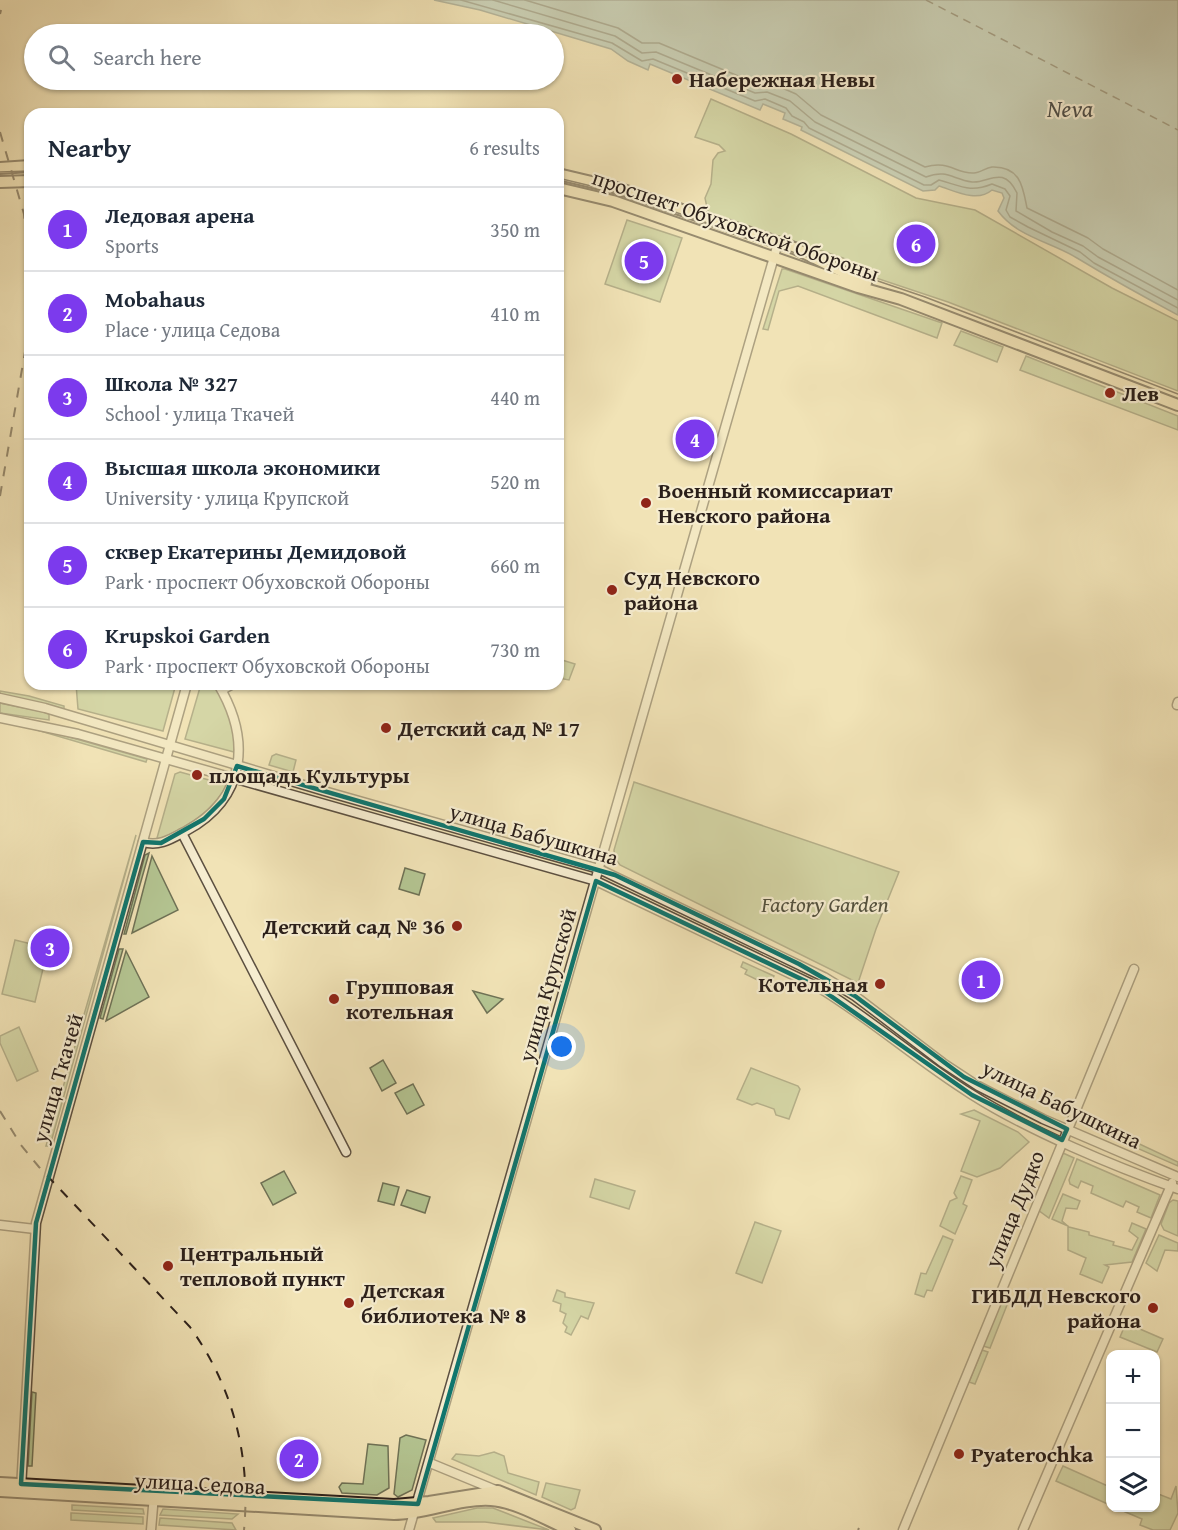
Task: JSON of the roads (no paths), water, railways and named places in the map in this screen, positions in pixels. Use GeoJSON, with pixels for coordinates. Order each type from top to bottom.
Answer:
{"type":"FeatureCollection","features":[{"type":"Feature","properties":{"kind":"main road"},"geometry":{"type":"LineString","coordinates":[[0,168],[24,166]]}},
{"type":"Feature","properties":{"kind":"main road","name":"проспект Обуховской Обороны"},"geometry":{"type":"LineString","coordinates":[[564,175],[617,188],[806,253],[901,299],[1178,405]]}},
{"type":"Feature","properties":{"kind":"main road"},"geometry":{"type":"LineString","coordinates":[[0,182],[24,181]]}},
{"type":"Feature","properties":{"kind":"main road","name":"проспект Обуховской Обороны"},"geometry":{"type":"LineString","coordinates":[[564,189],[614,201],[858,287],[901,299]]}},
{"type":"Feature","properties":{"kind":"main road","name":"улица Седова"},"geometry":{"type":"LineString","coordinates":[[0,1483],[21,1488],[154,1496],[416,1508],[489,1500],[508,1504],[570,1530]]}},
{"type":"Feature","properties":{"kind":"main road","name":"улица Седова"},"geometry":{"type":"LineString","coordinates":[[0,1491],[21,1488]]}},
{"type":"Feature","properties":{"kind":"main road"},"geometry":{"type":"LineString","coordinates":[[498,1491],[595,1530]]}},
{"type":"Feature","properties":{"kind":"main road","name":"улица Седова"},"geometry":{"type":"LineString","coordinates":[[416,1508],[498,1491]]}},
{"type":"Feature","properties":{"kind":"street","name":"улица Крупской"},"geometry":{"type":"LineString","coordinates":[[409,1530],[778,243]]}},
{"type":"Feature","properties":{"kind":"street","name":"улица Ткачей"},"geometry":{"type":"LineString","coordinates":[[21,1488],[35,1229],[186,690]]}},
{"type":"Feature","properties":{"kind":"street"},"geometry":{"type":"LineString","coordinates":[[143,842],[153,845],[182,833],[216,809],[234,777],[240,750],[237,726],[221,690]]}},
{"type":"Feature","properties":{"kind":"street","name":"улица Бабушкина"},"geometry":{"type":"LineString","coordinates":[[0,698],[45,708],[237,766],[599,868],[824,977],[855,996],[971,1082],[1003,1100],[1176,1177]]}},
{"type":"Feature","properties":{"kind":"street","name":"улица Бабушкина"},"geometry":{"type":"LineString","coordinates":[[0,718],[33,723],[234,777],[596,881],[818,987],[848,1005],[972,1095],[1062,1140],[1174,1188]]}},
{"type":"Feature","properties":{"kind":"street"},"geometry":{"type":"LineString","coordinates":[[182,833],[346,1152]]}},
{"type":"Feature","properties":{"kind":"street","name":"улица Дудко"},"geometry":{"type":"LineString","coordinates":[[903,1530],[1134,969]]}},
{"type":"Feature","properties":{"kind":"street"},"geometry":{"type":"LineString","coordinates":[[1023,1530],[1174,1188],[1176,1177]]}},
{"type":"Feature","properties":{"kind":"street"},"geometry":{"type":"LineString","coordinates":[[0,1226],[35,1229]]}},
{"type":"Feature","properties":{"kind":"street"},"geometry":{"type":"LineString","coordinates":[[430,1463],[498,1491]]}},
{"type":"Feature","properties":{"kind":"street"},"geometry":{"type":"LineString","coordinates":[[150,1530],[154,1496]]}},
{"type":"Feature","properties":{"kind":"water","name":"Neva"},"geometry":{"type":"Polygon","coordinates":[[[434,0],[1178,0],[1178,315],[1067,252],[1015,227],[998,211],[1004,198],[1002,193],[992,190],[980,196],[973,196],[939,186],[935,190],[923,191],[801,130],[802,127],[783,119],[785,113],[763,104],[760,110],[650,64],[648,70],[628,61],[611,49],[564,35],[564,24],[527,24],[480,10],[434,0]]]}},
{"type":"Feature","properties":{"kind":"tram line"},"geometry":{"type":"LineString","coordinates":[[0,172],[24,171]]}},
{"type":"Feature","properties":{"kind":"tram line"},"geometry":{"type":"LineString","coordinates":[[564,179],[616,192],[925,297],[1178,394]]}},
{"type":"Feature","properties":{"kind":"railway"},"geometry":{"type":"LineString","coordinates":[[0,14],[1,10]]}},
{"type":"Feature","properties":{"kind":"railway"},"geometry":{"type":"LineString","coordinates":[[0,132],[24,214]]}},
{"type":"Feature","properties":{"kind":"railway"},"geometry":{"type":"LineString","coordinates":[[0,496],[24,358]]}},
{"type":"Feature","properties":{"kind":"railway"},"geometry":{"type":"LineString","coordinates":[[0,1111],[21,1145],[39,1167],[190,1327],[205,1350],[218,1374],[236,1423],[245,1476],[244,1530]]}},
{"type":"Feature","properties":{"kind":"place","name":"Набережная Невы"},"geometry":{"type":"Point","coordinates":[677,79]}},
{"type":"Feature","properties":{"kind":"place","name":"Krupskoi Garden"},"geometry":{"type":"Point","coordinates":[916,244]}},
{"type":"Feature","properties":{"kind":"place","name":"сквер Екатерины Демидовой"},"geometry":{"type":"Point","coordinates":[644,261]}},
{"type":"Feature","properties":{"kind":"place","name":"Лев"},"geometry":{"type":"Point","coordinates":[1110,393]}},
{"type":"Feature","properties":{"kind":"place","name":"Высшая школа экономики"},"geometry":{"type":"Point","coordinates":[695,439]}},
{"type":"Feature","properties":{"kind":"place","name":"Военный комиссариат Невского района"},"geometry":{"type":"Point","coordinates":[646,503]}},
{"type":"Feature","properties":{"kind":"place","name":"Суд Невского района"},"geometry":{"type":"Point","coordinates":[612,590]}},
{"type":"Feature","properties":{"kind":"place","name":"Детский сад № 17"},"geometry":{"type":"Point","coordinates":[386,728]}},
{"type":"Feature","properties":{"kind":"place","name":"площадь Культуры"},"geometry":{"type":"Point","coordinates":[197,775]}},
{"type":"Feature","properties":{"kind":"place","name":"Детский сад № 36"},"geometry":{"type":"Point","coordinates":[457,926]}},
{"type":"Feature","properties":{"kind":"place","name":"Школа № 327"},"geometry":{"type":"Point","coordinates":[50,948]}},
{"type":"Feature","properties":{"kind":"place","name":"Ледовая арена"},"geometry":{"type":"Point","coordinates":[981,980]}},
{"type":"Feature","properties":{"kind":"place","name":"Котельная"},"geometry":{"type":"Point","coordinates":[880,984]}},
{"type":"Feature","properties":{"kind":"place","name":"Групповая котельная"},"geometry":{"type":"Point","coordinates":[334,999]}},
{"type":"Feature","properties":{"kind":"place","name":"Центральный тепловой пункт"},"geometry":{"type":"Point","coordinates":[168,1266]}},
{"type":"Feature","properties":{"kind":"place","name":"Детская библиотека № 8"},"geometry":{"type":"Point","coordinates":[349,1303]}},
{"type":"Feature","properties":{"kind":"place","name":"ГИБДД Невского района"},"geometry":{"type":"Point","coordinates":[1153,1308]}},
{"type":"Feature","properties":{"kind":"place","name":"Pyaterochka"},"geometry":{"type":"Point","coordinates":[959,1454]}},
{"type":"Feature","properties":{"kind":"place","name":"Mobahaus"},"geometry":{"type":"Point","coordinates":[299,1459]}},
{"type":"Feature","properties":{"kind":"park label","name":"Factory Garden"},"geometry":{"type":"Point","coordinates":[825,904]}}]}
